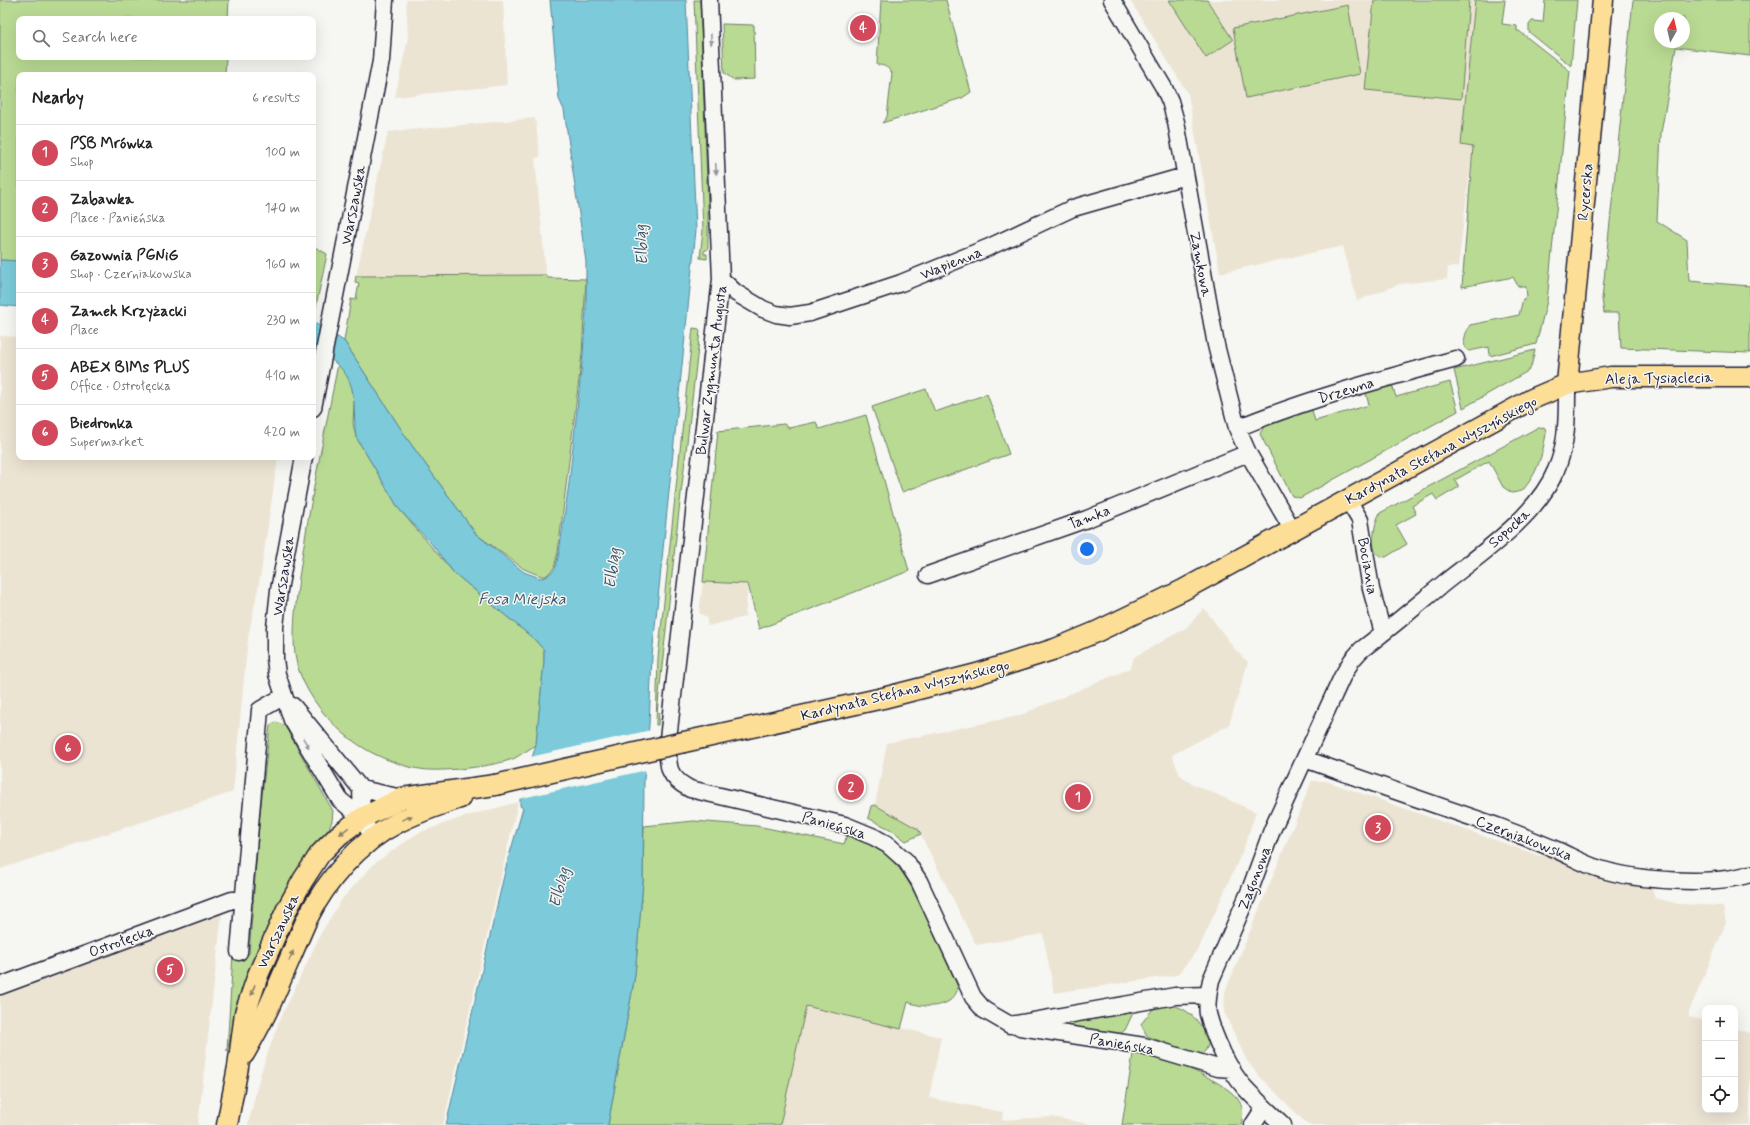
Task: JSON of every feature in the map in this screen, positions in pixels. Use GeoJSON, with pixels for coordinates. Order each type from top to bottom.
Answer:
{"type":"FeatureCollection","features":[{"type":"Feature","properties":{"kind":"main road","name":"Rycerska"},"geometry":{"type":"LineString","coordinates":[[1567,384],[1603,0]]}},
{"type":"Feature","properties":{"kind":"main road","name":"Aleja Tysiąclecia"},"geometry":{"type":"LineString","coordinates":[[1567,384],[1611,378],[1750,377]]}},
{"type":"Feature","properties":{"kind":"main road","name":"Kardynała Stefana Wyszyńskiego"},"geometry":{"type":"LineString","coordinates":[[495,785],[676,741],[883,698],[977,674],[1055,649],[1096,632],[1183,590],[1292,529],[1532,400],[1567,384]]}},
{"type":"Feature","properties":{"kind":"main road","name":"Warszawska"},"geometry":{"type":"LineString","coordinates":[[238,1067],[272,1002],[308,918],[324,891],[354,855],[373,838],[397,823],[495,785]]}},
{"type":"Feature","properties":{"kind":"main road","name":"Warszawska"},"geometry":{"type":"LineString","coordinates":[[227,1125],[238,1067],[244,1013],[258,975],[287,909],[303,880],[320,854],[339,835],[362,818],[402,798],[495,785]]}},
{"type":"Feature","properties":{"kind":"street","name":"Warszawska"},"geometry":{"type":"LineString","coordinates":[[316,393],[381,61],[385,0]]}},
{"type":"Feature","properties":{"kind":"street","name":"Bulwar Zygmunta Augusta"},"geometry":{"type":"LineString","coordinates":[[676,741],[721,279],[709,0]]}},
{"type":"Feature","properties":{"kind":"street","name":"Zamkowa"},"geometry":{"type":"LineString","coordinates":[[1112,0],[1170,101],[1176,122],[1216,345],[1237,428],[1248,453],[1292,529]]}},
{"type":"Feature","properties":{"kind":"street","name":"Wapienna"},"geometry":{"type":"LineString","coordinates":[[721,279],[736,293],[763,309],[776,314],[790,316],[810,313],[901,283],[987,248],[1073,208],[1185,176]]}},
{"type":"Feature","properties":{"kind":"street","name":"Drzewna"},"geometry":{"type":"LineString","coordinates":[[1237,428],[1328,395],[1456,358]]}},
{"type":"Feature","properties":{"kind":"street","name":"Sopocka"},"geometry":{"type":"LineString","coordinates":[[1383,633],[1497,540],[1540,500],[1553,478],[1562,454],[1566,422],[1567,384]]}},
{"type":"Feature","properties":{"kind":"street","name":"Tamka"},"geometry":{"type":"LineString","coordinates":[[928,575],[1087,519],[1248,453]]}},
{"type":"Feature","properties":{"kind":"street","name":"Warszawska"},"geometry":{"type":"LineString","coordinates":[[303,460],[284,561],[275,627],[275,659],[277,674],[292,720],[340,800],[362,818],[373,838]]}},
{"type":"Feature","properties":{"kind":"street","name":"Bociania"},"geometry":{"type":"LineString","coordinates":[[1348,500],[1360,520],[1371,589],[1383,633]]}},
{"type":"Feature","properties":{"kind":"street","name":"Zagonowa"},"geometry":{"type":"LineString","coordinates":[[1283,1125],[1244,1087],[1232,1070],[1221,1048],[1208,1013],[1208,995],[1211,980],[1250,890],[1272,830],[1342,677],[1352,660],[1361,650],[1383,633]]}},
{"type":"Feature","properties":{"kind":"street","name":"Warszawska"},"geometry":{"type":"LineString","coordinates":[[284,696],[361,789],[362,818]]}},
{"type":"Feature","properties":{"kind":"street","name":"Warszawska"},"geometry":{"type":"LineString","coordinates":[[239,952],[260,710],[284,696]]}},
{"type":"Feature","properties":{"kind":"street","name":"Panieńska"},"geometry":{"type":"LineString","coordinates":[[676,741],[668,767],[675,779],[690,789],[845,825],[860,830],[888,845],[906,861],[920,881],[973,997],[984,1010],[1010,1025],[1144,1046],[1218,1068],[1232,1070]]}},
{"type":"Feature","properties":{"kind":"street","name":"Czerniakowska"},"geometry":{"type":"LineString","coordinates":[[1305,759],[1498,827],[1600,869],[1642,878],[1688,881],[1720,880],[1750,874]]}},
{"type":"Feature","properties":{"kind":"street","name":"Warszawska"},"geometry":{"type":"LineString","coordinates":[[361,789],[402,798]]}},
{"type":"Feature","properties":{"kind":"street","name":"Ostrołęcka"},"geometry":{"type":"LineString","coordinates":[[0,986],[232,900],[244,900]]}},
{"type":"Feature","properties":{"kind":"street","name":"Panieńska"},"geometry":{"type":"LineString","coordinates":[[1010,1025],[1175,996],[1208,995]]}},
{"type":"Feature","properties":{"kind":"street"},"geometry":{"type":"LineString","coordinates":[[1253,1125],[1264,1108]]}},
{"type":"Feature","properties":{"kind":"shaded area"},"geometry":{"type":"Polygon","coordinates":[[[406,0],[503,0],[507,85],[395,97],[408,38],[406,0]]]}},
{"type":"Feature","properties":{"kind":"shaded area"},"geometry":{"type":"Polygon","coordinates":[[[1130,0],[1475,0],[1461,145],[1473,146],[1458,267],[1448,267],[1447,279],[1399,284],[1357,301],[1343,246],[1220,273],[1188,94],[1130,0]]]}},
{"type":"Feature","properties":{"kind":"shaded area"},"geometry":{"type":"Polygon","coordinates":[[[535,118],[540,157],[535,158],[546,275],[356,276],[388,132],[535,118]]]}},
{"type":"Feature","properties":{"kind":"shaded area"},"geometry":{"type":"Polygon","coordinates":[[[0,336],[16,337],[16,460],[278,460],[261,573],[248,638],[233,792],[0,869],[0,336]]]}},
{"type":"Feature","properties":{"kind":"shaded area"},"geometry":{"type":"Polygon","coordinates":[[[703,582],[748,584],[745,617],[708,626],[706,617],[699,613],[703,582]]]}},
{"type":"Feature","properties":{"kind":"shaded area"},"geometry":{"type":"Polygon","coordinates":[[[1204,608],[1237,652],[1248,662],[1229,725],[1172,755],[1180,775],[1193,784],[1256,812],[1243,850],[1199,948],[1177,975],[1054,993],[1043,934],[976,945],[918,829],[875,805],[887,743],[1018,716],[1131,668],[1134,657],[1186,628],[1204,608]]]}},
{"type":"Feature","properties":{"kind":"shaded area"},"geometry":{"type":"Polygon","coordinates":[[[1312,781],[1326,781],[1540,856],[1547,854],[1611,881],[1651,886],[1655,898],[1679,904],[1723,906],[1726,923],[1689,1012],[1689,1017],[1702,1020],[1702,1113],[1738,1113],[1738,1030],[1750,1033],[1750,1125],[1308,1125],[1261,1078],[1247,1061],[1224,1012],[1225,992],[1312,781]]]}},
{"type":"Feature","properties":{"kind":"shaded area"},"geometry":{"type":"Polygon","coordinates":[[[518,802],[443,1125],[248,1125],[260,1075],[278,1024],[321,933],[342,899],[375,863],[418,833],[463,817],[518,802]]]}},
{"type":"Feature","properties":{"kind":"shaded area"},"geometry":{"type":"Polygon","coordinates":[[[222,913],[198,1125],[0,1125],[0,995],[222,913]]]}},
{"type":"Feature","properties":{"kind":"shaded area"},"geometry":{"type":"Polygon","coordinates":[[[806,1006],[941,1037],[929,1098],[1003,1112],[1002,1120],[1052,1117],[1094,1125],[780,1125],[806,1006]]]}},
{"type":"Feature","properties":{"kind":"green space"},"geometry":{"type":"Polygon","coordinates":[[[0,0],[229,0],[228,16],[16,16],[16,60],[226,60],[225,72],[16,72],[16,261],[0,260],[0,0]]]}},
{"type":"Feature","properties":{"kind":"green space"},"geometry":{"type":"Polygon","coordinates":[[[694,0],[700,0],[708,209],[708,249],[704,251],[704,254],[707,254],[707,259],[700,258],[703,230],[694,0]]]}},
{"type":"Feature","properties":{"kind":"green space"},"geometry":{"type":"Polygon","coordinates":[[[881,0],[946,0],[971,92],[962,98],[882,123],[887,117],[892,73],[886,67],[877,65],[881,0]]]}},
{"type":"Feature","properties":{"kind":"green space"},"geometry":{"type":"Polygon","coordinates":[[[1169,0],[1207,0],[1233,40],[1206,58],[1169,0]]]}},
{"type":"Feature","properties":{"kind":"green space"},"geometry":{"type":"Polygon","coordinates":[[[1374,0],[1469,0],[1461,99],[1365,90],[1374,0]]]}},
{"type":"Feature","properties":{"kind":"green space"},"geometry":{"type":"Polygon","coordinates":[[[1475,0],[1505,0],[1502,24],[1517,26],[1517,31],[1519,31],[1570,71],[1547,301],[1536,344],[1490,356],[1489,347],[1469,351],[1466,349],[1464,343],[1470,325],[1519,315],[1523,299],[1527,297],[1526,287],[1518,286],[1513,277],[1462,287],[1473,147],[1461,145],[1475,0]]]}},
{"type":"Feature","properties":{"kind":"green space"},"geometry":{"type":"Polygon","coordinates":[[[1545,0],[1577,0],[1571,66],[1529,32],[1529,25],[1532,21],[1543,22],[1545,0]]]}},
{"type":"Feature","properties":{"kind":"green space"},"geometry":{"type":"Polygon","coordinates":[[[1633,0],[1750,0],[1750,56],[1684,48],[1690,48],[1690,12],[1654,12],[1654,48],[1676,48],[1661,133],[1657,221],[1687,240],[1689,281],[1750,286],[1750,353],[1621,348],[1619,313],[1604,313],[1602,299],[1633,0]]]}},
{"type":"Feature","properties":{"kind":"green space"},"geometry":{"type":"Polygon","coordinates":[[[1348,5],[1360,74],[1246,98],[1233,28],[1348,5]]]}},
{"type":"Feature","properties":{"kind":"green space"},"geometry":{"type":"Polygon","coordinates":[[[722,24],[754,25],[755,79],[734,80],[724,73],[722,24]]]}},
{"type":"Feature","properties":{"kind":"green space"},"geometry":{"type":"Polygon","coordinates":[[[316,248],[327,254],[316,306],[316,248]]]}},
{"type":"Feature","properties":{"kind":"green space"},"geometry":{"type":"Polygon","coordinates":[[[546,275],[548,278],[586,279],[582,354],[558,552],[554,568],[546,576],[541,576],[524,569],[476,534],[408,440],[344,341],[351,299],[356,300],[359,283],[355,282],[356,276],[546,275]]]}},
{"type":"Feature","properties":{"kind":"green space"},"geometry":{"type":"Polygon","coordinates":[[[693,328],[699,329],[700,331],[657,713],[659,713],[658,725],[656,725],[658,658],[693,328]]]}},
{"type":"Feature","properties":{"kind":"green space"},"geometry":{"type":"Polygon","coordinates":[[[1535,350],[1531,367],[1528,371],[1463,408],[1454,370],[1535,350]]]}},
{"type":"Feature","properties":{"kind":"green space"},"geometry":{"type":"Polygon","coordinates":[[[338,364],[351,380],[354,403],[353,424],[356,437],[399,509],[454,573],[534,639],[544,650],[536,745],[515,758],[496,764],[440,770],[429,770],[402,765],[365,749],[350,739],[324,714],[305,684],[298,668],[294,647],[296,600],[307,524],[338,364]]]}},
{"type":"Feature","properties":{"kind":"green space"},"geometry":{"type":"Polygon","coordinates":[[[1391,382],[1396,397],[1450,382],[1458,411],[1300,498],[1292,496],[1260,434],[1265,424],[1311,407],[1315,421],[1369,405],[1365,390],[1391,382]]]}},
{"type":"Feature","properties":{"kind":"green space"},"geometry":{"type":"Polygon","coordinates":[[[926,389],[935,412],[987,394],[1009,454],[902,492],[872,407],[926,389]]]}},
{"type":"Feature","properties":{"kind":"green space"},"geometry":{"type":"Polygon","coordinates":[[[866,415],[909,571],[759,629],[748,584],[703,582],[718,431],[784,424],[789,428],[816,422],[819,429],[866,415]]]}},
{"type":"Feature","properties":{"kind":"green space"},"geometry":{"type":"Polygon","coordinates":[[[1543,427],[1546,430],[1546,434],[1541,457],[1534,475],[1522,491],[1512,493],[1503,487],[1489,461],[1455,480],[1459,487],[1437,500],[1433,494],[1412,506],[1416,514],[1396,525],[1407,544],[1386,557],[1380,556],[1376,552],[1373,543],[1374,532],[1380,513],[1535,429],[1543,427]]]}},
{"type":"Feature","properties":{"kind":"green space"},"geometry":{"type":"Polygon","coordinates":[[[276,722],[285,726],[333,811],[332,821],[326,836],[238,1007],[227,1051],[233,954],[249,954],[260,813],[270,725],[276,722]]]}},
{"type":"Feature","properties":{"kind":"green space"},"geometry":{"type":"Polygon","coordinates":[[[875,805],[918,829],[921,834],[906,841],[890,829],[868,818],[871,806],[875,805]]]}},
{"type":"Feature","properties":{"kind":"green space"},"geometry":{"type":"Polygon","coordinates":[[[694,821],[757,826],[844,844],[847,835],[864,841],[878,849],[899,868],[915,893],[958,987],[951,1000],[945,1003],[922,1006],[908,1002],[901,1029],[806,1006],[780,1125],[608,1125],[635,975],[643,882],[644,826],[694,821]]]}},
{"type":"Feature","properties":{"kind":"green space"},"geometry":{"type":"Polygon","coordinates":[[[1159,1005],[1176,1006],[1190,1014],[1196,1020],[1206,1034],[1209,1042],[1206,1050],[1202,1054],[1191,1053],[1147,1036],[1141,1024],[1152,1010],[1159,1005]]]}},
{"type":"Feature","properties":{"kind":"green space"},"geometry":{"type":"Polygon","coordinates":[[[1133,1013],[1125,1030],[1120,1034],[1060,1025],[1133,1013]]]}},
{"type":"Feature","properties":{"kind":"green space"},"geometry":{"type":"Polygon","coordinates":[[[1133,1054],[1163,1059],[1187,1068],[1213,1080],[1224,1087],[1233,1094],[1241,1104],[1243,1113],[1241,1125],[1122,1125],[1133,1054]]]}},
{"type":"Feature","properties":{"kind":"water"},"geometry":{"type":"Polygon","coordinates":[[[550,0],[686,0],[696,230],[652,656],[649,725],[644,779],[643,882],[635,975],[608,1125],[446,1125],[506,867],[523,808],[520,806],[520,799],[536,744],[544,650],[534,639],[454,573],[430,542],[399,509],[356,437],[353,392],[350,383],[342,369],[316,348],[316,324],[344,341],[408,440],[476,534],[524,572],[540,578],[546,577],[555,569],[559,553],[569,483],[583,354],[586,310],[586,262],[564,110],[559,99],[550,0]]]}},
{"type":"Feature","properties":{"kind":"water"},"geometry":{"type":"Polygon","coordinates":[[[0,260],[16,261],[16,307],[0,305],[0,260]]]}},
{"type":"Feature","properties":{"kind":"pier"},"geometry":{"type":"Polygon","coordinates":[[[651,730],[647,770],[518,799],[530,757],[651,730]]]}},
{"type":"Feature","properties":{"kind":"place","name":"Zamek Krzyżacki"},"geometry":{"type":"Point","coordinates":[863,28]}},
{"type":"Feature","properties":{"kind":"place","name":"Biedronka"},"geometry":{"type":"Point","coordinates":[68,748]}},
{"type":"Feature","properties":{"kind":"place","name":"Zabawka"},"geometry":{"type":"Point","coordinates":[851,787]}},
{"type":"Feature","properties":{"kind":"place","name":"PSB Mrówka"},"geometry":{"type":"Point","coordinates":[1078,797]}},
{"type":"Feature","properties":{"kind":"place","name":"Gazownia PGNiG"},"geometry":{"type":"Point","coordinates":[1378,828]}},
{"type":"Feature","properties":{"kind":"place","name":"ABEX BIMs PLUS"},"geometry":{"type":"Point","coordinates":[170,970]}},
{"type":"Feature","properties":{"kind":"water label","name":"Elbląg"},"geometry":{"type":"Point","coordinates":[640,245]}},
{"type":"Feature","properties":{"kind":"water label","name":"Elbląg"},"geometry":{"type":"Point","coordinates":[611,568]}},
{"type":"Feature","properties":{"kind":"water label","name":"Fosa Miejska"},"geometry":{"type":"Point","coordinates":[522,598]}},
{"type":"Feature","properties":{"kind":"water label","name":"Elbląg"},"geometry":{"type":"Point","coordinates":[558,887]}}]}
